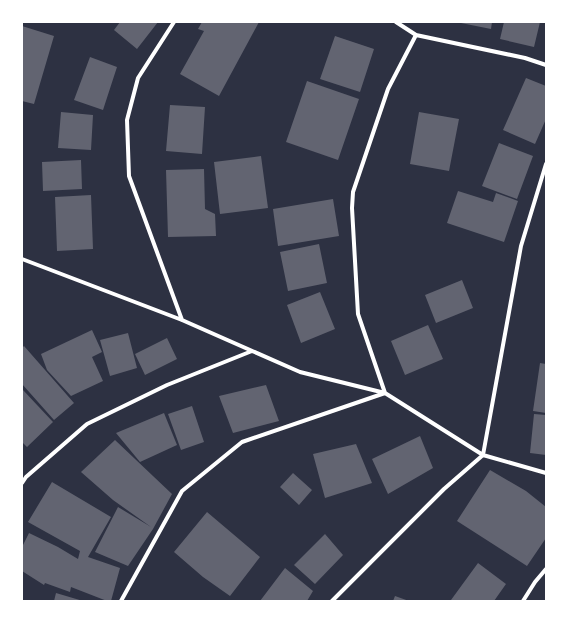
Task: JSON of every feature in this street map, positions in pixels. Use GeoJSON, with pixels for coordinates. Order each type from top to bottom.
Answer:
{"type":"FeatureCollection","features":[{"type":"Feature","properties":{"kind":"street"},"geometry":{"type":"LineString","coordinates":[[174,22],[138,78],[127,120],[129,176],[182,320]]}},
{"type":"Feature","properties":{"kind":"street"},"geometry":{"type":"LineString","coordinates":[[396,22],[416,35],[525,58],[546,66]]}},
{"type":"Feature","properties":{"kind":"street"},"geometry":{"type":"LineString","coordinates":[[385,393],[358,314],[352,208],[353,192],[388,89],[416,35]]}},
{"type":"Feature","properties":{"kind":"street"},"geometry":{"type":"LineString","coordinates":[[332,601],[439,495],[483,455],[521,246],[546,164]]}},
{"type":"Feature","properties":{"kind":"street"},"geometry":{"type":"LineString","coordinates":[[22,259],[182,320],[300,372],[385,393],[483,455],[546,473]]}},
{"type":"Feature","properties":{"kind":"street"},"geometry":{"type":"LineString","coordinates":[[22,483],[26,477],[87,424],[167,385],[252,351]]}},
{"type":"Feature","properties":{"kind":"street"},"geometry":{"type":"LineString","coordinates":[[121,601],[182,491],[242,442],[385,393]]}},
{"type":"Feature","properties":{"kind":"street"},"geometry":{"type":"LineString","coordinates":[[523,601],[535,582],[546,569]]}},
{"type":"Feature","properties":{"kind":"building"},"geometry":{"type":"Polygon","coordinates":[[[120,22],[158,22],[137,49],[114,30],[120,22]]]}},
{"type":"Feature","properties":{"kind":"building"},"geometry":{"type":"Polygon","coordinates":[[[202,22],[259,22],[219,96],[180,74],[204,31],[198,29],[202,22]]]}},
{"type":"Feature","properties":{"kind":"building"},"geometry":{"type":"Polygon","coordinates":[[[456,22],[492,22],[491,29],[456,22]]]}},
{"type":"Feature","properties":{"kind":"building"},"geometry":{"type":"Polygon","coordinates":[[[504,22],[540,22],[534,47],[500,39],[504,22]]]}},
{"type":"Feature","properties":{"kind":"building"},"geometry":{"type":"Polygon","coordinates":[[[22,26],[54,36],[34,104],[22,101],[22,26]]]}},
{"type":"Feature","properties":{"kind":"building"},"geometry":{"type":"Polygon","coordinates":[[[335,36],[374,49],[360,92],[320,79],[335,36]]]}},
{"type":"Feature","properties":{"kind":"building"},"geometry":{"type":"Polygon","coordinates":[[[90,57],[117,67],[103,110],[74,100],[90,57]]]}},
{"type":"Feature","properties":{"kind":"building"},"geometry":{"type":"Polygon","coordinates":[[[526,78],[546,86],[546,119],[535,144],[503,130],[526,78]]]}},
{"type":"Feature","properties":{"kind":"building"},"geometry":{"type":"Polygon","coordinates":[[[307,81],[359,99],[338,160],[286,142],[307,81]]]}},
{"type":"Feature","properties":{"kind":"building"},"geometry":{"type":"Polygon","coordinates":[[[170,105],[205,107],[202,154],[166,151],[170,105]]]}},
{"type":"Feature","properties":{"kind":"building"},"geometry":{"type":"Polygon","coordinates":[[[61,112],[93,115],[91,150],[58,148],[61,112]]]}},
{"type":"Feature","properties":{"kind":"building"},"geometry":{"type":"Polygon","coordinates":[[[419,112],[459,119],[449,171],[410,164],[419,112]]]}},
{"type":"Feature","properties":{"kind":"building"},"geometry":{"type":"Polygon","coordinates":[[[499,143],[533,156],[517,199],[482,186],[499,143]]]}},
{"type":"Feature","properties":{"kind":"building"},"geometry":{"type":"Polygon","coordinates":[[[261,156],[268,208],[220,214],[214,162],[261,156]]]}},
{"type":"Feature","properties":{"kind":"building"},"geometry":{"type":"Polygon","coordinates":[[[81,160],[82,189],[43,191],[42,162],[81,160]]]}},
{"type":"Feature","properties":{"kind":"building"},"geometry":{"type":"Polygon","coordinates":[[[204,169],[205,209],[215,214],[216,236],[168,237],[166,170],[204,169]]]}},
{"type":"Feature","properties":{"kind":"building"},"geometry":{"type":"Polygon","coordinates":[[[458,191],[493,202],[496,193],[518,201],[504,242],[447,223],[458,191]]]}},
{"type":"Feature","properties":{"kind":"building"},"geometry":{"type":"Polygon","coordinates":[[[91,195],[93,249],[57,251],[55,197],[91,195]]]}},
{"type":"Feature","properties":{"kind":"building"},"geometry":{"type":"Polygon","coordinates":[[[333,199],[339,236],[278,246],[273,209],[333,199]]]}},
{"type":"Feature","properties":{"kind":"building"},"geometry":{"type":"Polygon","coordinates":[[[319,244],[327,283],[288,291],[280,252],[319,244]]]}},
{"type":"Feature","properties":{"kind":"building"},"geometry":{"type":"Polygon","coordinates":[[[462,280],[473,308],[436,323],[425,295],[462,280]]]}},
{"type":"Feature","properties":{"kind":"building"},"geometry":{"type":"Polygon","coordinates":[[[320,292],[335,329],[301,343],[287,305],[320,292]]]}},
{"type":"Feature","properties":{"kind":"building"},"geometry":{"type":"Polygon","coordinates":[[[428,325],[443,359],[405,375],[391,341],[428,325]]]}},
{"type":"Feature","properties":{"kind":"building"},"geometry":{"type":"Polygon","coordinates":[[[92,330],[102,352],[92,357],[103,381],[71,396],[47,370],[41,354],[92,330]]]}},
{"type":"Feature","properties":{"kind":"building"},"geometry":{"type":"Polygon","coordinates":[[[128,333],[137,368],[110,376],[100,340],[128,333]]]}},
{"type":"Feature","properties":{"kind":"building"},"geometry":{"type":"Polygon","coordinates":[[[167,338],[177,359],[145,375],[135,354],[167,338]]]}},
{"type":"Feature","properties":{"kind":"building"},"geometry":{"type":"Polygon","coordinates":[[[24,346],[74,403],[54,420],[22,384],[22,348],[24,346]]]}},
{"type":"Feature","properties":{"kind":"building"},"geometry":{"type":"Polygon","coordinates":[[[540,363],[546,364],[546,413],[533,411],[540,363]]]}},
{"type":"Feature","properties":{"kind":"building"},"geometry":{"type":"Polygon","coordinates":[[[266,385],[279,421],[233,433],[219,396],[266,385]]]}},
{"type":"Feature","properties":{"kind":"building"},"geometry":{"type":"Polygon","coordinates":[[[23,390],[53,422],[27,447],[22,442],[23,390]]]}},
{"type":"Feature","properties":{"kind":"building"},"geometry":{"type":"Polygon","coordinates":[[[192,406],[204,442],[181,450],[168,414],[192,406]]]}},
{"type":"Feature","properties":{"kind":"building"},"geometry":{"type":"Polygon","coordinates":[[[164,413],[177,445],[140,462],[116,433],[164,413]]]}},
{"type":"Feature","properties":{"kind":"building"},"geometry":{"type":"Polygon","coordinates":[[[534,414],[546,415],[546,455],[530,453],[534,414]]]}},
{"type":"Feature","properties":{"kind":"building"},"geometry":{"type":"Polygon","coordinates":[[[420,436],[433,468],[388,494],[372,459],[420,436]]]}},
{"type":"Feature","properties":{"kind":"building"},"geometry":{"type":"Polygon","coordinates":[[[115,440],[172,494],[153,529],[128,566],[95,552],[118,507],[151,527],[113,500],[81,472],[115,440]]]}},
{"type":"Feature","properties":{"kind":"building"},"geometry":{"type":"Polygon","coordinates":[[[356,444],[372,483],[325,498],[313,454],[356,444]]]}},
{"type":"Feature","properties":{"kind":"building"},"geometry":{"type":"Polygon","coordinates":[[[490,470],[526,491],[546,507],[546,538],[527,566],[457,521],[490,470]]]}},
{"type":"Feature","properties":{"kind":"building"},"geometry":{"type":"Polygon","coordinates":[[[293,473],[312,490],[299,505],[280,487],[293,473]]]}},
{"type":"Feature","properties":{"kind":"building"},"geometry":{"type":"Polygon","coordinates":[[[52,482],[111,517],[88,557],[120,568],[111,601],[107,601],[71,587],[70,592],[45,583],[44,585],[22,571],[22,547],[29,533],[58,547],[78,559],[80,551],[28,522],[52,482]]]}},
{"type":"Feature","properties":{"kind":"building"},"geometry":{"type":"Polygon","coordinates":[[[207,512],[260,557],[230,596],[203,577],[174,552],[207,512]]]}},
{"type":"Feature","properties":{"kind":"building"},"geometry":{"type":"Polygon","coordinates":[[[325,534],[343,555],[315,584],[294,565],[325,534]]]}},
{"type":"Feature","properties":{"kind":"building"},"geometry":{"type":"Polygon","coordinates":[[[478,563],[506,584],[494,601],[452,601],[451,600],[478,563]]]}},
{"type":"Feature","properties":{"kind":"building"},"geometry":{"type":"Polygon","coordinates":[[[285,568],[313,591],[307,601],[260,601],[285,568]]]}},
{"type":"Feature","properties":{"kind":"building"},"geometry":{"type":"Polygon","coordinates":[[[56,593],[83,601],[54,601],[56,593]]]}},
{"type":"Feature","properties":{"kind":"building"},"geometry":{"type":"Polygon","coordinates":[[[395,596],[409,601],[393,601],[395,596]]]}}]}
